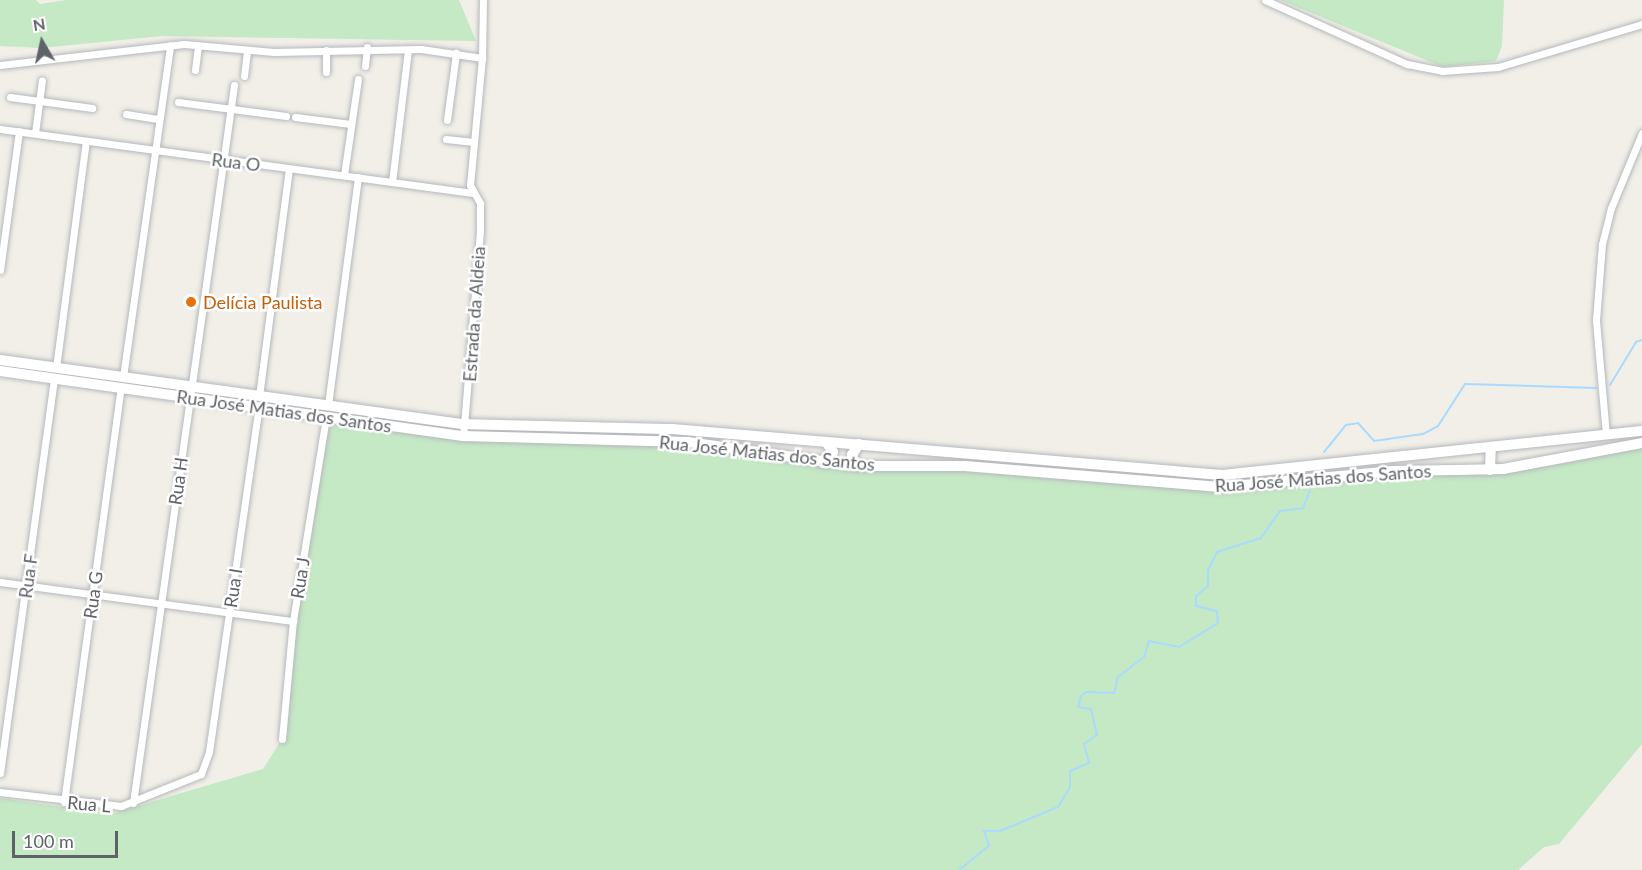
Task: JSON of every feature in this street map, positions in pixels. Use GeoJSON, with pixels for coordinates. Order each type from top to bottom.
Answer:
{"type":"FeatureCollection","features":[{"type":"Feature","properties":{"kind":"main road","name":"Rua José Matias dos Santos"},"geometry":{"type":"LineString","coordinates":[[0,360],[55,373],[122,383],[191,392],[260,396],[464,424],[672,429],[1222,475],[1642,431]]}},
{"type":"Feature","properties":{"kind":"main road","name":"Rua José Matias dos Santos"},"geometry":{"type":"LineString","coordinates":[[0,371],[55,373]]}},
{"type":"Feature","properties":{"kind":"main road","name":"Rua José Matias dos Santos"},"geometry":{"type":"LineString","coordinates":[[191,392],[259,408],[463,436],[688,442],[856,466],[976,467],[1223,487],[1394,471],[1490,470],[1642,443]]}},
{"type":"Feature","properties":{"kind":"main road"},"geometry":{"type":"LineString","coordinates":[[824,463],[833,457],[833,448],[826,442]]}},
{"type":"Feature","properties":{"kind":"main road"},"geometry":{"type":"LineString","coordinates":[[856,466],[852,455],[859,444]]}},
{"type":"Feature","properties":{"kind":"main road"},"geometry":{"type":"LineString","coordinates":[[1513,445],[1517,466]]}},
{"type":"Feature","properties":{"kind":"main road"},"geometry":{"type":"LineString","coordinates":[[1490,470],[1491,447]]}},
{"type":"Feature","properties":{"kind":"street","name":"Estrada da Aldeia"},"geometry":{"type":"LineString","coordinates":[[463,436],[481,220],[473,193],[474,142],[482,57],[483,0]]}},
{"type":"Feature","properties":{"kind":"street"},"geometry":{"type":"LineString","coordinates":[[1264,0],[1407,64],[1442,71],[1498,67],[1642,24]]}},
{"type":"Feature","properties":{"kind":"street"},"geometry":{"type":"LineString","coordinates":[[0,65],[170,45],[198,45],[247,51],[367,47],[482,57]]}},
{"type":"Feature","properties":{"kind":"street","name":"Rua G"},"geometry":{"type":"LineString","coordinates":[[64,802],[153,151],[170,45]]}},
{"type":"Feature","properties":{"kind":"street"},"geometry":{"type":"LineString","coordinates":[[195,70],[198,45]]}},
{"type":"Feature","properties":{"kind":"street"},"geometry":{"type":"LineString","coordinates":[[365,66],[367,47]]}},
{"type":"Feature","properties":{"kind":"street"},"geometry":{"type":"LineString","coordinates":[[326,50],[326,72]]}},
{"type":"Feature","properties":{"kind":"street"},"geometry":{"type":"LineString","coordinates":[[392,182],[408,50]]}},
{"type":"Feature","properties":{"kind":"street"},"geometry":{"type":"LineString","coordinates":[[244,76],[247,51]]}},
{"type":"Feature","properties":{"kind":"street"},"geometry":{"type":"LineString","coordinates":[[447,120],[456,54]]}},
{"type":"Feature","properties":{"kind":"street"},"geometry":{"type":"LineString","coordinates":[[344,175],[358,79]]}},
{"type":"Feature","properties":{"kind":"street"},"geometry":{"type":"LineString","coordinates":[[35,133],[42,80]]}},
{"type":"Feature","properties":{"kind":"street","name":"Rua H"},"geometry":{"type":"LineString","coordinates":[[133,803],[234,86]]}},
{"type":"Feature","properties":{"kind":"street"},"geometry":{"type":"LineString","coordinates":[[10,97],[92,108]]}},
{"type":"Feature","properties":{"kind":"street"},"geometry":{"type":"LineString","coordinates":[[178,102],[286,116]]}},
{"type":"Feature","properties":{"kind":"street"},"geometry":{"type":"LineString","coordinates":[[126,114],[158,118]]}},
{"type":"Feature","properties":{"kind":"street"},"geometry":{"type":"LineString","coordinates":[[296,117],[351,124]]}},
{"type":"Feature","properties":{"kind":"street","name":"Rua O"},"geometry":{"type":"LineString","coordinates":[[0,129],[473,193]]}},
{"type":"Feature","properties":{"kind":"street"},"geometry":{"type":"LineString","coordinates":[[0,270],[19,131]]}},
{"type":"Feature","properties":{"kind":"street"},"geometry":{"type":"LineString","coordinates":[[1605,435],[1596,320],[1602,244],[1611,208],[1642,133]]}},
{"type":"Feature","properties":{"kind":"street"},"geometry":{"type":"LineString","coordinates":[[446,139],[474,142]]}},
{"type":"Feature","properties":{"kind":"street","name":"Rua F"},"geometry":{"type":"LineString","coordinates":[[0,773],[86,141]]}},
{"type":"Feature","properties":{"kind":"street"},"geometry":{"type":"LineString","coordinates":[[260,396],[289,169]]}},
{"type":"Feature","properties":{"kind":"street"},"geometry":{"type":"LineString","coordinates":[[328,405],[358,177]]}},
{"type":"Feature","properties":{"kind":"street","name":"Rua I"},"geometry":{"type":"LineString","coordinates":[[204,769],[230,613],[259,408]]}},
{"type":"Feature","properties":{"kind":"street","name":"Rua J"},"geometry":{"type":"LineString","coordinates":[[282,739],[292,621],[326,417]]}},
{"type":"Feature","properties":{"kind":"street"},"geometry":{"type":"LineString","coordinates":[[0,582],[93,592],[292,621]]}},
{"type":"Feature","properties":{"kind":"street","name":"Rua L"},"geometry":{"type":"LineString","coordinates":[[0,792],[111,807],[133,803],[189,782],[204,769]]}},
{"type":"Feature","properties":{"kind":"green space"},"geometry":{"type":"Polygon","coordinates":[[[0,0],[36,0],[40,4],[67,0],[459,0],[476,41],[162,36],[41,48],[0,46],[0,0]]]}},
{"type":"Feature","properties":{"kind":"green space"},"geometry":{"type":"Polygon","coordinates":[[[1280,0],[1504,0],[1502,46],[1496,61],[1443,67],[1280,0]]]}},
{"type":"Feature","properties":{"kind":"green space"},"geometry":{"type":"Polygon","coordinates":[[[326,417],[463,436],[647,440],[823,463],[1211,487],[1393,471],[1490,470],[1642,443],[1642,744],[1559,844],[1544,847],[1518,870],[0,870],[0,798],[111,814],[263,769],[282,739],[293,621],[326,417]]]}},
{"type":"Feature","properties":{"kind":"waterway"},"geometry":{"type":"LineString","coordinates":[[1610,385],[1636,342],[1642,340]]}},
{"type":"Feature","properties":{"kind":"waterway"},"geometry":{"type":"LineString","coordinates":[[1324,452],[1346,425],[1358,423],[1374,441],[1423,434],[1438,426],[1465,384],[1596,388]]}},
{"type":"Feature","properties":{"kind":"waterway"},"geometry":{"type":"LineString","coordinates":[[959,870],[989,846],[984,831],[1000,831],[1058,807],[1070,787],[1070,771],[1089,763],[1084,744],[1097,735],[1091,709],[1078,707],[1081,696],[1086,692],[1114,693],[1118,677],[1144,657],[1149,641],[1179,647],[1218,623],[1217,611],[1196,606],[1196,596],[1208,586],[1208,570],[1217,552],[1261,538],[1280,511],[1303,508],[1310,491]]}},
{"type":"Feature","properties":{"kind":"place","name":"Delícia Paulista"},"geometry":{"type":"Point","coordinates":[191,302]}}]}
